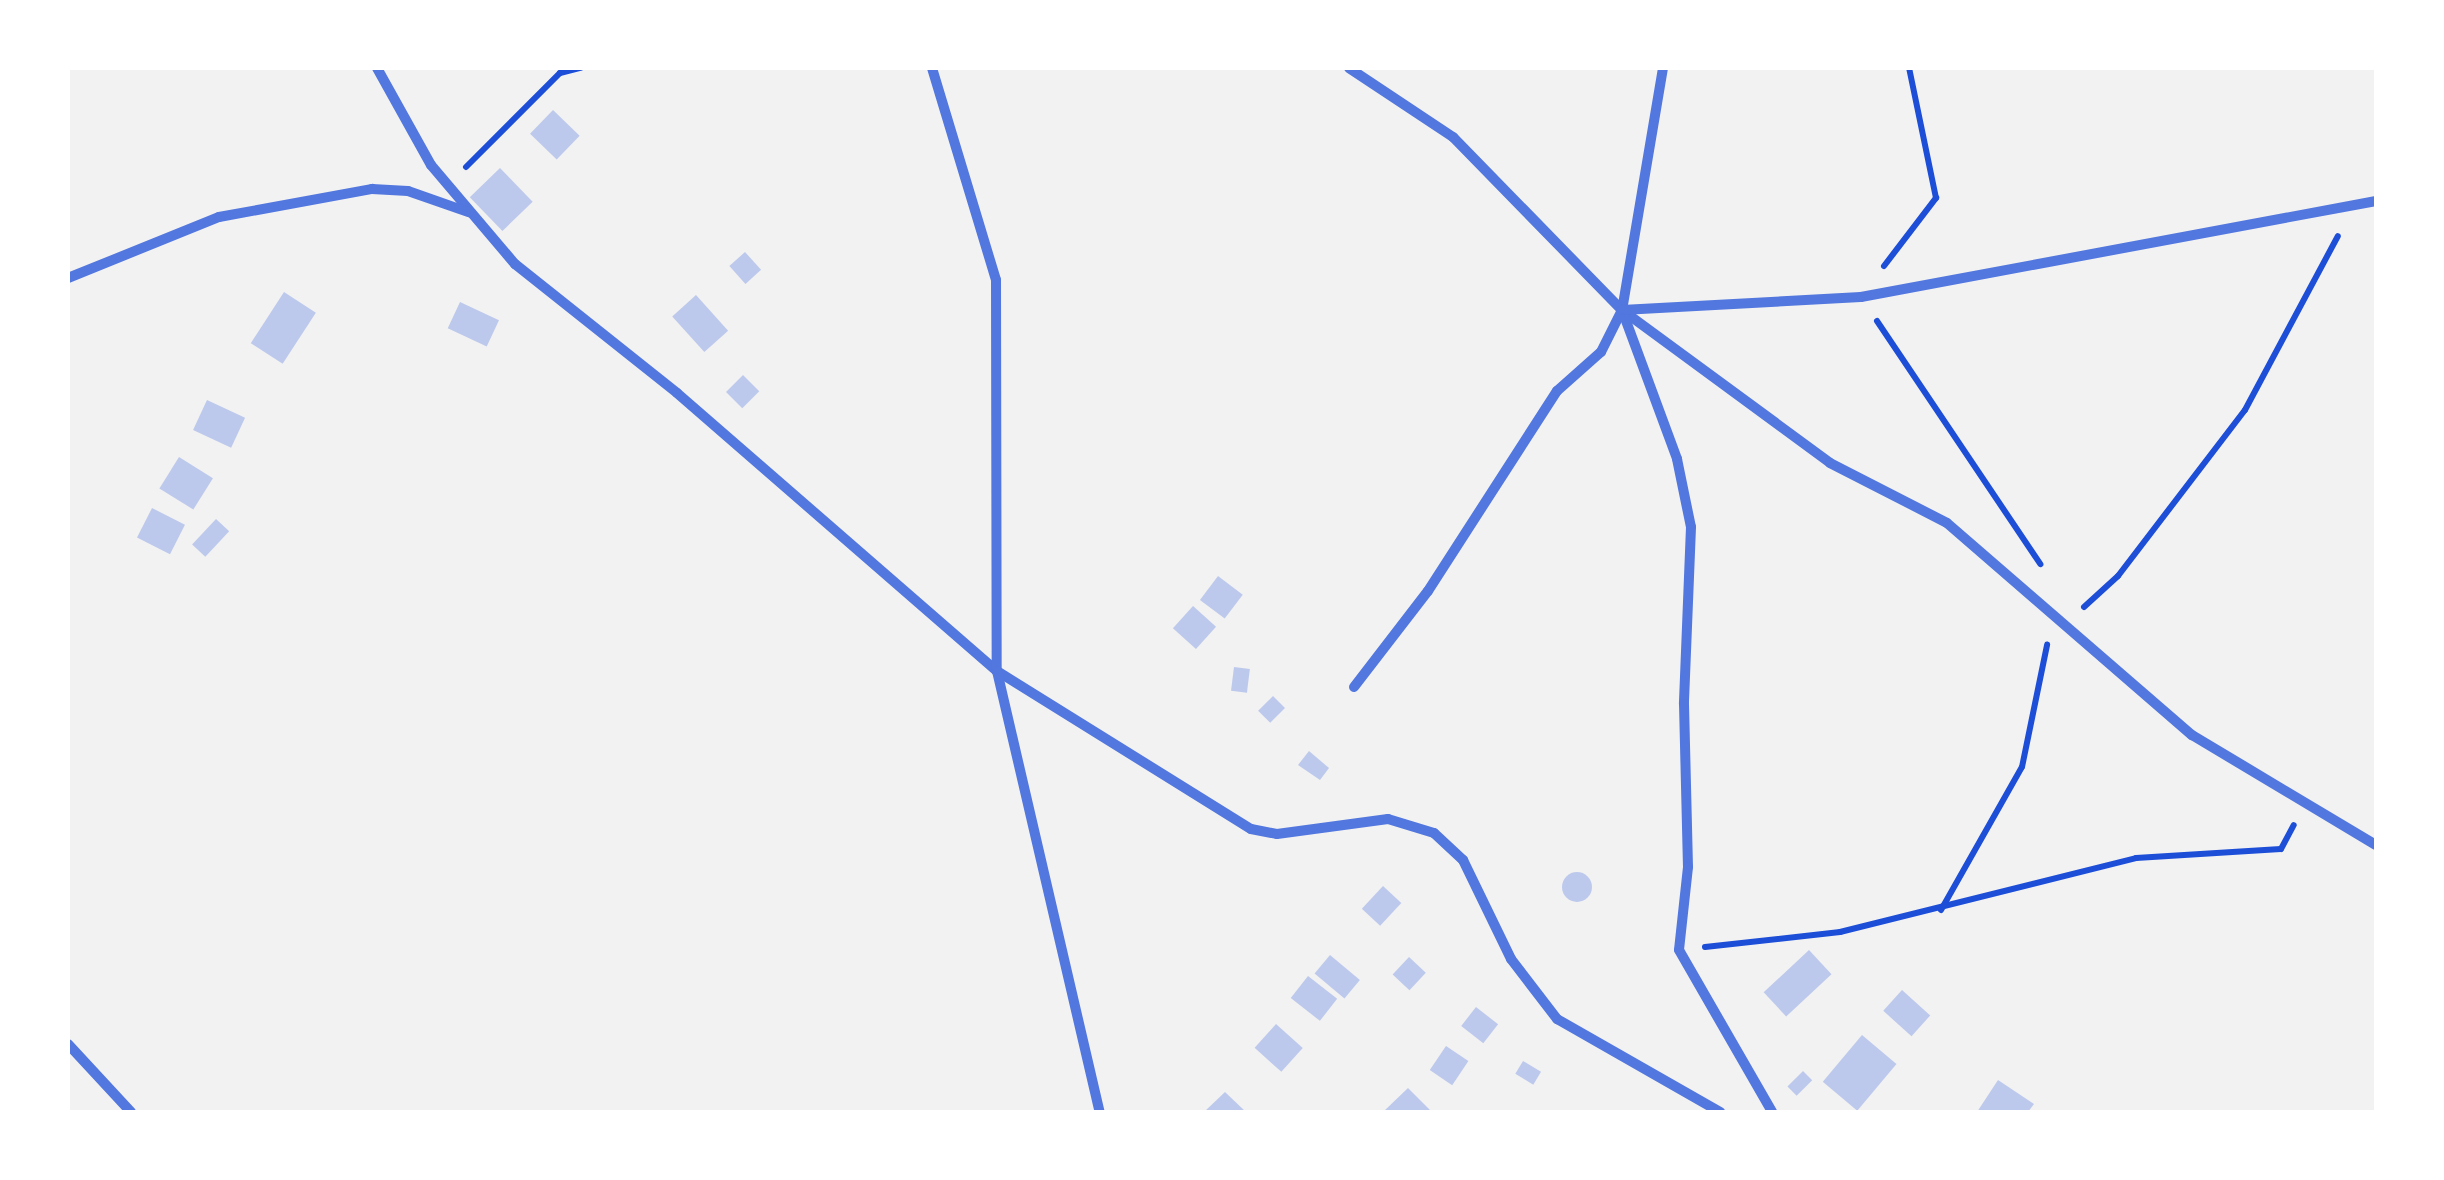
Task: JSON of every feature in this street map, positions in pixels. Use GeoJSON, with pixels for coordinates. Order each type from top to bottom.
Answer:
{"type":"FeatureCollection","features":[{"type":"Feature","properties":{"kind":"street"},"geometry":{"type":"LineString","coordinates":[[377,68],[448,186],[514,264],[678,393],[998,671],[1251,828],[1276,834],[1388,819],[1434,833],[1463,860],[1511,959],[1557,1019],[1720,1112]]}},
{"type":"Feature","properties":{"kind":"street"},"geometry":{"type":"LineString","coordinates":[[932,68],[996,280],[998,671],[1100,1112]]}},
{"type":"Feature","properties":{"kind":"street"},"geometry":{"type":"LineString","coordinates":[[1350,68],[1453,137],[1622,310],[1830,463],[1947,524],[2192,735],[2376,846]]}},
{"type":"Feature","properties":{"kind":"street"},"geometry":{"type":"LineString","coordinates":[[1354,687],[1428,592],[1557,391],[1601,352],[1622,310],[1663,68]]}},
{"type":"Feature","properties":{"kind":"street"},"geometry":{"type":"LineString","coordinates":[[68,278],[218,217],[372,189],[408,192],[470,212]]}},
{"type":"Feature","properties":{"kind":"street"},"geometry":{"type":"LineString","coordinates":[[1622,310],[1861,297],[2376,201]]}},
{"type":"Feature","properties":{"kind":"street"},"geometry":{"type":"LineString","coordinates":[[1622,310],[1677,459],[1691,526],[1684,704],[1688,867],[1679,950],[1772,1112]]}},
{"type":"Feature","properties":{"kind":"street"},"geometry":{"type":"LineString","coordinates":[[68,1044],[131,1112]]}},
{"type":"Feature","properties":{"kind":"path"},"geometry":{"type":"LineString","coordinates":[[448,186],[560,73],[580,68]]}},
{"type":"Feature","properties":{"kind":"path"},"geometry":{"type":"LineString","coordinates":[[1909,68],[1936,198],[1861,297],[2042,568]]}},
{"type":"Feature","properties":{"kind":"path"},"geometry":{"type":"LineString","coordinates":[[2056,621],[2074,616],[2118,576],[2245,410],[2356,204]]}},
{"type":"Feature","properties":{"kind":"path"},"geometry":{"type":"LineString","coordinates":[[1941,910],[2022,767],[2048,640],[2039,605]]}},
{"type":"Feature","properties":{"kind":"path"},"geometry":{"type":"LineString","coordinates":[[1679,950],[1840,932],[1941,910],[2136,858],[2280,849],[2307,804]]}},
{"type":"Feature","properties":{"kind":"building"},"geometry":{"type":"Polygon","coordinates":[[[553,110],[580,136],[557,159],[530,134],[553,110]]]}},
{"type":"Feature","properties":{"kind":"building"},"geometry":{"type":"Polygon","coordinates":[[[500,168],[533,202],[502,231],[470,197],[500,168]]]}},
{"type":"Feature","properties":{"kind":"building"},"geometry":{"type":"Polygon","coordinates":[[[745,252],[761,270],[745,284],[729,266],[745,252]]]}},
{"type":"Feature","properties":{"kind":"building"},"geometry":{"type":"Polygon","coordinates":[[[284,292],[316,313],[283,364],[251,343],[284,292]]]}},
{"type":"Feature","properties":{"kind":"building"},"geometry":{"type":"Polygon","coordinates":[[[696,295],[728,331],[704,352],[672,316],[696,295]]]}},
{"type":"Feature","properties":{"kind":"building"},"geometry":{"type":"Polygon","coordinates":[[[460,302],[499,320],[487,346],[448,328],[460,302]]]}},
{"type":"Feature","properties":{"kind":"building"},"geometry":{"type":"Polygon","coordinates":[[[743,375],[759,391],[742,408],[726,392],[743,375]]]}},
{"type":"Feature","properties":{"kind":"building"},"geometry":{"type":"Polygon","coordinates":[[[207,400],[245,418],[231,448],[193,430],[207,400]]]}},
{"type":"Feature","properties":{"kind":"building"},"geometry":{"type":"Polygon","coordinates":[[[179,457],[213,478],[193,510],[159,488],[179,457]]]}},
{"type":"Feature","properties":{"kind":"building"},"geometry":{"type":"Polygon","coordinates":[[[152,508],[185,525],[170,554],[137,537],[152,508]]]}},
{"type":"Feature","properties":{"kind":"building"},"geometry":{"type":"Polygon","coordinates":[[[216,519],[229,531],[205,557],[192,545],[216,519]]]}},
{"type":"Feature","properties":{"kind":"building"},"geometry":{"type":"Polygon","coordinates":[[[1218,576],[1243,595],[1225,619],[1200,600],[1218,576]]]}},
{"type":"Feature","properties":{"kind":"building"},"geometry":{"type":"Polygon","coordinates":[[[1193,606],[1216,627],[1196,649],[1173,628],[1193,606]]]}},
{"type":"Feature","properties":{"kind":"building"},"geometry":{"type":"Polygon","coordinates":[[[1234,667],[1250,669],[1247,693],[1231,691],[1234,667]]]}},
{"type":"Feature","properties":{"kind":"building"},"geometry":{"type":"Polygon","coordinates":[[[1273,696],[1285,708],[1270,723],[1258,711],[1273,696]]]}},
{"type":"Feature","properties":{"kind":"building"},"geometry":{"type":"Polygon","coordinates":[[[1309,751],[1329,768],[1320,780],[1298,765],[1309,751]]]}},
{"type":"Feature","properties":{"kind":"building"},"geometry":{"type":"Polygon","coordinates":[[[1577,872],[1588,876],[1592,887],[1588,898],[1577,902],[1566,898],[1562,887],[1566,876],[1577,872]]]}},
{"type":"Feature","properties":{"kind":"building"},"geometry":{"type":"Polygon","coordinates":[[[1383,886],[1401,903],[1380,926],[1362,909],[1383,886]]]}},
{"type":"Feature","properties":{"kind":"building"},"geometry":{"type":"Polygon","coordinates":[[[1809,950],[1832,974],[1786,1016],[1764,992],[1809,950]]]}},
{"type":"Feature","properties":{"kind":"building"},"geometry":{"type":"Polygon","coordinates":[[[1330,955],[1360,980],[1344,998],[1315,973],[1330,955]]]}},
{"type":"Feature","properties":{"kind":"building"},"geometry":{"type":"Polygon","coordinates":[[[1409,957],[1426,973],[1409,990],[1393,975],[1409,957]]]}},
{"type":"Feature","properties":{"kind":"building"},"geometry":{"type":"Polygon","coordinates":[[[1308,976],[1337,999],[1320,1021],[1291,998],[1308,976]]]}},
{"type":"Feature","properties":{"kind":"building"},"geometry":{"type":"Polygon","coordinates":[[[1902,990],[1930,1015],[1912,1036],[1883,1011],[1902,990]]]}},
{"type":"Feature","properties":{"kind":"building"},"geometry":{"type":"Polygon","coordinates":[[[1476,1007],[1498,1024],[1483,1043],[1461,1026],[1476,1007]]]}},
{"type":"Feature","properties":{"kind":"building"},"geometry":{"type":"Polygon","coordinates":[[[1276,1024],[1303,1048],[1281,1072],[1255,1048],[1276,1024]]]}},
{"type":"Feature","properties":{"kind":"building"},"geometry":{"type":"Polygon","coordinates":[[[1862,1035],[1896,1064],[1857,1111],[1823,1082],[1862,1035]]]}},
{"type":"Feature","properties":{"kind":"building"},"geometry":{"type":"Polygon","coordinates":[[[1446,1046],[1468,1061],[1452,1085],[1430,1070],[1446,1046]]]}},
{"type":"Feature","properties":{"kind":"building"},"geometry":{"type":"Polygon","coordinates":[[[1523,1061],[1541,1072],[1533,1085],[1515,1074],[1523,1061]]]}},
{"type":"Feature","properties":{"kind":"building"},"geometry":{"type":"Polygon","coordinates":[[[1803,1071],[1812,1080],[1797,1096],[1787,1087],[1803,1071]]]}},
{"type":"Feature","properties":{"kind":"building"},"geometry":{"type":"Polygon","coordinates":[[[1998,1080],[2034,1104],[2028,1112],[1977,1112],[1998,1080]]]}},
{"type":"Feature","properties":{"kind":"building"},"geometry":{"type":"Polygon","coordinates":[[[1408,1088],[1432,1112],[1383,1112],[1408,1088]]]}},
{"type":"Feature","properties":{"kind":"building"},"geometry":{"type":"Polygon","coordinates":[[[1225,1092],[1246,1112],[1204,1112],[1225,1092]]]}}]}
